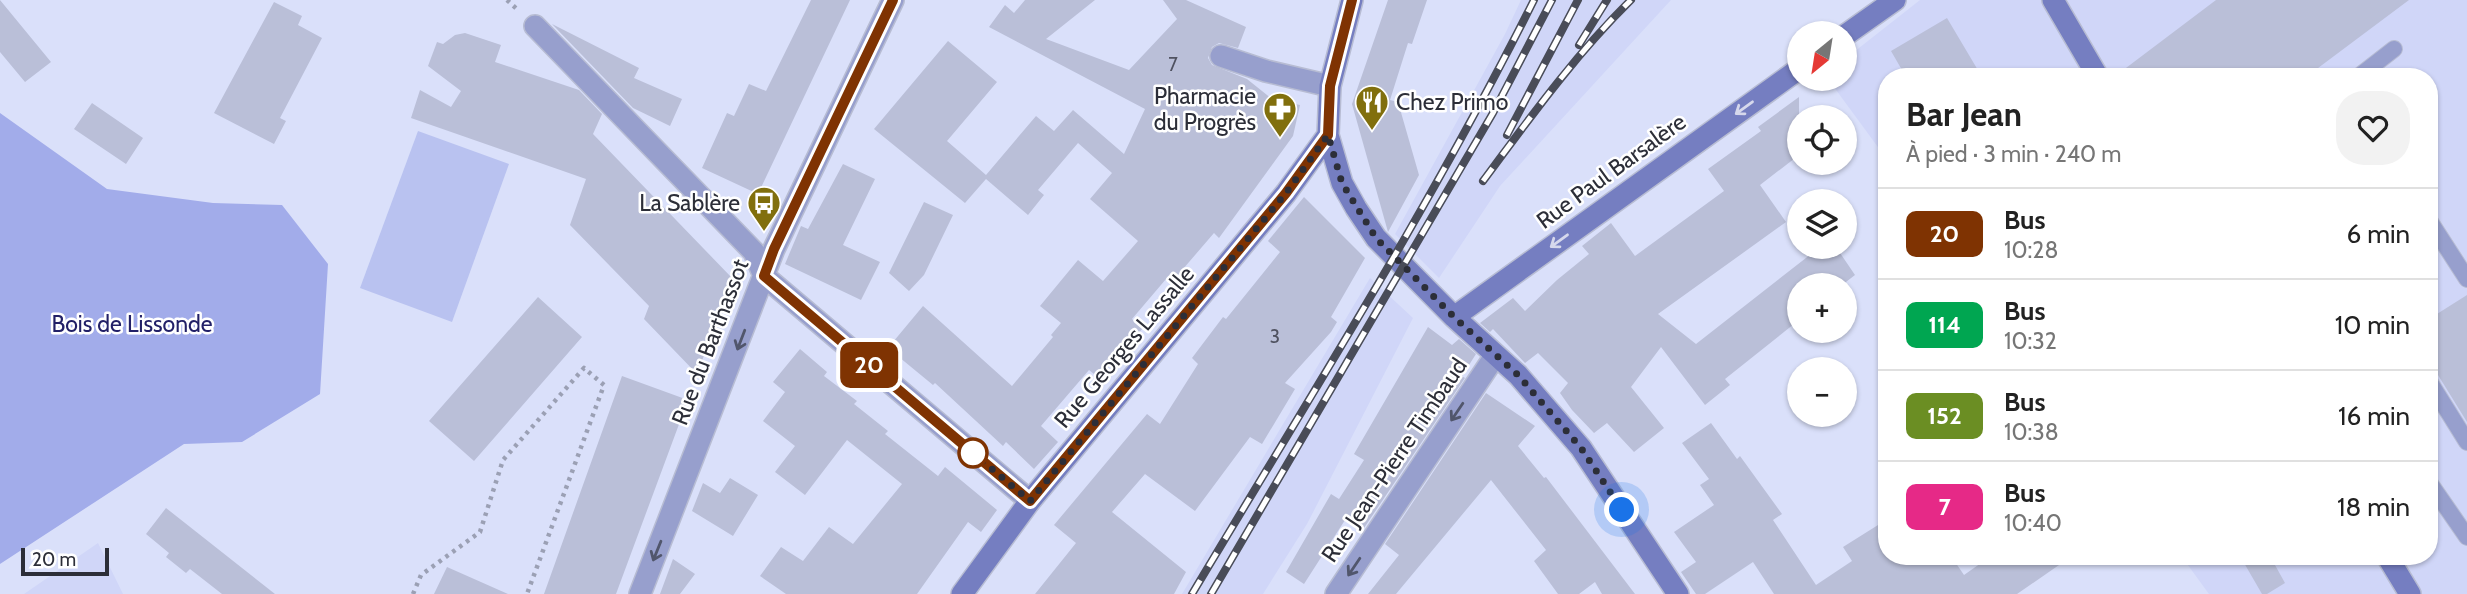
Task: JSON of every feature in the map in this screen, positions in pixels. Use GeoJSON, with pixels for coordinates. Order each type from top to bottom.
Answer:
{"type":"FeatureCollection","features":[{"type":"Feature","properties":{"kind":"street","name":"Rue du Barthassot"},"geometry":{"type":"LineString","coordinates":[[640,594],[774,249],[893,0]]}},
{"type":"Feature","properties":{"kind":"street"},"geometry":{"type":"LineString","coordinates":[[1352,0],[1330,86],[1328,135],[1342,183],[1376,238],[1454,317],[1518,375],[1581,448],[1678,594]]}},
{"type":"Feature","properties":{"kind":"street"},"geometry":{"type":"LineString","coordinates":[[1857,27],[1895,0]]}},
{"type":"Feature","properties":{"kind":"street"},"geometry":{"type":"LineString","coordinates":[[2053,0],[2093,68]]}},
{"type":"Feature","properties":{"kind":"street"},"geometry":{"type":"LineString","coordinates":[[535,26],[754,253],[764,276],[1030,501]]}},
{"type":"Feature","properties":{"kind":"street"},"geometry":{"type":"LineString","coordinates":[[1221,56],[1266,71],[1330,86]]}},
{"type":"Feature","properties":{"kind":"street","name":"Rue Paul Barsalère"},"geometry":{"type":"LineString","coordinates":[[1454,317],[1787,78]]}},
{"type":"Feature","properties":{"kind":"street","name":"Rue Georges Lassalle"},"geometry":{"type":"LineString","coordinates":[[962,594],[1030,501],[1286,193],[1328,135]]}},
{"type":"Feature","properties":{"kind":"street","name":"Rue Jean-Pierre Timbaud"},"geometry":{"type":"LineString","coordinates":[[1336,594],[1495,356]]}},
{"type":"Feature","properties":{"kind":"street"},"geometry":{"type":"LineString","coordinates":[[2392,565],[2410,594]]}},
{"type":"Feature","properties":{"kind":"lane"},"geometry":{"type":"LineString","coordinates":[[2370,68],[2394,49]]}},
{"type":"Feature","properties":{"kind":"lane"},"geometry":{"type":"LineString","coordinates":[[2438,234],[2467,279]]}},
{"type":"Feature","properties":{"kind":"lane"},"geometry":{"type":"LineString","coordinates":[[2438,395],[2467,442]]}},
{"type":"Feature","properties":{"kind":"lane"},"geometry":{"type":"LineString","coordinates":[[2438,495],[2467,537]]}},
{"type":"Feature","properties":{"kind":"path"},"geometry":{"type":"LineString","coordinates":[[412,594],[421,575],[480,532],[503,460],[584,368],[604,385],[527,594]]}},
{"type":"Feature","properties":{"kind":"shaded area"},"geometry":{"type":"Polygon","coordinates":[[[1521,0],[1671,0],[1500,186],[1439,278],[1395,234],[1521,0]]]}},
{"type":"Feature","properties":{"kind":"shaded area"},"geometry":{"type":"Polygon","coordinates":[[[1920,0],[2467,0],[2467,594],[2209,594],[2188,565],[2438,565],[2438,68],[1878,68],[1878,147],[1857,118],[1857,105],[1847,105],[1837,91],[1857,91],[1857,50],[1920,0]]]}},
{"type":"Feature","properties":{"kind":"shaded area"},"geometry":{"type":"Polygon","coordinates":[[[418,131],[509,164],[452,322],[360,288],[418,131]]]}},
{"type":"Feature","properties":{"kind":"shaded area"},"geometry":{"type":"Polygon","coordinates":[[[1370,278],[1413,318],[1307,524],[1263,594],[1182,594],[1370,278]]]}},
{"type":"Feature","properties":{"kind":"shaded area"},"geometry":{"type":"Polygon","coordinates":[[[98,543],[123,594],[24,594],[98,543]]]}},
{"type":"Feature","properties":{"kind":"green space","name":"Bois de Lissonde"},"geometry":{"type":"Polygon","coordinates":[[[0,113],[107,189],[213,203],[282,205],[328,264],[320,394],[242,442],[184,444],[0,564],[0,113]]]}},
{"type":"Feature","properties":{"kind":"building"},"geometry":{"type":"Polygon","coordinates":[[[0,0],[51,62],[25,82],[0,52],[0,0]]]}},
{"type":"Feature","properties":{"kind":"building"},"geometry":{"type":"Polygon","coordinates":[[[811,0],[850,0],[758,194],[702,168],[727,113],[734,116],[749,84],[766,91],[811,0]]]}},
{"type":"Feature","properties":{"kind":"building"},"geometry":{"type":"Polygon","coordinates":[[[1025,0],[1095,0],[1046,39],[1129,70],[1177,19],[1163,0],[1186,0],[1246,27],[1238,48],[1219,43],[1212,47],[1208,58],[1212,65],[1247,79],[1272,99],[1300,105],[1293,136],[1219,238],[1214,233],[1177,276],[1172,272],[1132,319],[1143,328],[1099,378],[1089,370],[1041,426],[1058,442],[1034,469],[1006,442],[1003,446],[935,383],[933,385],[888,348],[923,306],[1012,386],[1053,337],[1051,335],[1061,323],[1040,306],[1078,260],[1103,281],[1138,241],[1090,199],[1112,173],[1078,143],[1038,190],[1044,195],[1028,215],[986,179],[965,203],[874,129],[948,41],[997,82],[947,141],[986,175],[1036,116],[1054,131],[1073,110],[1124,154],[1145,109],[989,27],[1005,5],[1014,13],[1025,0]]]}},
{"type":"Feature","properties":{"kind":"building"},"geometry":{"type":"Polygon","coordinates":[[[1388,0],[1427,0],[1412,44],[1408,43],[1390,100],[1398,102],[1419,175],[1388,232],[1352,104],[1388,0]]]}},
{"type":"Feature","properties":{"kind":"building"},"geometry":{"type":"Polygon","coordinates":[[[2216,0],[2409,0],[2318,68],[2126,68],[2216,0]]]}},
{"type":"Feature","properties":{"kind":"building"},"geometry":{"type":"Polygon","coordinates":[[[274,2],[302,16],[298,25],[322,38],[280,118],[286,121],[274,144],[214,113],[274,2]]]}},
{"type":"Feature","properties":{"kind":"building"},"geometry":{"type":"Polygon","coordinates":[[[1947,18],[1977,68],[1901,68],[1891,51],[1947,18]]]}},
{"type":"Feature","properties":{"kind":"building"},"geometry":{"type":"Polygon","coordinates":[[[552,24],[639,68],[634,78],[682,99],[670,126],[633,108],[552,24]]]}},
{"type":"Feature","properties":{"kind":"building"},"geometry":{"type":"Polygon","coordinates":[[[465,33],[501,45],[495,62],[579,90],[602,114],[593,134],[733,279],[697,374],[644,319],[649,306],[570,225],[586,179],[411,118],[420,90],[451,107],[461,91],[428,66],[437,42],[443,44],[455,35],[465,33]]]}},
{"type":"Feature","properties":{"kind":"building"},"geometry":{"type":"Polygon","coordinates":[[[1799,97],[1799,105],[1788,105],[1799,97]]]}},
{"type":"Feature","properties":{"kind":"building"},"geometry":{"type":"Polygon","coordinates":[[[92,103],[143,138],[126,164],[74,129],[92,103]]]}},
{"type":"Feature","properties":{"kind":"building"},"geometry":{"type":"Polygon","coordinates":[[[1787,106],[1787,164],[1760,185],[1786,222],[1658,314],[1696,344],[1805,259],[1844,259],[1854,273],[1787,273],[1787,330],[1725,379],[1730,385],[1705,405],[1661,347],[1631,387],[1664,428],[1634,452],[1607,423],[1594,433],[1560,393],[1568,383],[1538,353],[1525,363],[1493,329],[1490,332],[1480,323],[1513,298],[1525,311],[1589,254],[1582,246],[1611,223],[1635,256],[1724,191],[1708,169],[1761,131],[1758,127],[1787,106]]]}},
{"type":"Feature","properties":{"kind":"building"},"geometry":{"type":"Polygon","coordinates":[[[843,164],[875,179],[843,245],[880,262],[861,300],[785,264],[801,226],[808,229],[843,164]]]}},
{"type":"Feature","properties":{"kind":"building"},"geometry":{"type":"Polygon","coordinates":[[[1304,197],[1365,258],[1331,317],[1337,322],[1331,332],[1285,383],[1295,389],[1262,444],[1250,437],[1195,511],[1145,474],[1112,512],[1186,572],[1174,594],[1035,594],[1076,543],[1054,525],[1147,414],[1160,424],[1198,364],[1192,358],[1223,317],[1226,319],[1280,252],[1268,241],[1304,197]]]}},
{"type":"Feature","properties":{"kind":"building"},"geometry":{"type":"Polygon","coordinates":[[[924,202],[953,215],[924,275],[909,291],[889,273],[924,202]]]}},
{"type":"Feature","properties":{"kind":"building"},"geometry":{"type":"Polygon","coordinates":[[[2467,295],[2467,422],[2438,375],[2438,313],[2467,295]]]}},
{"type":"Feature","properties":{"kind":"building"},"geometry":{"type":"Polygon","coordinates":[[[538,297],[582,337],[474,461],[429,421],[538,297]]]}},
{"type":"Feature","properties":{"kind":"building"},"geometry":{"type":"Polygon","coordinates":[[[1428,327],[1452,345],[1459,339],[1476,354],[1462,376],[1465,378],[1364,528],[1360,530],[1345,520],[1304,584],[1286,572],[1331,494],[1339,499],[1364,460],[1354,454],[1428,327]]]}},
{"type":"Feature","properties":{"kind":"building"},"geometry":{"type":"Polygon","coordinates":[[[800,349],[827,372],[824,376],[857,401],[854,404],[888,431],[885,434],[938,476],[945,467],[997,510],[981,532],[968,522],[917,594],[786,594],[760,576],[781,547],[803,561],[829,527],[853,544],[902,484],[847,440],[805,495],[775,472],[795,446],[763,421],[785,392],[773,382],[800,349]]]}},
{"type":"Feature","properties":{"kind":"building"},"geometry":{"type":"Polygon","coordinates":[[[622,376],[688,400],[616,594],[544,594],[622,376]]]}},
{"type":"Feature","properties":{"kind":"building"},"geometry":{"type":"Polygon","coordinates":[[[1486,393],[1535,426],[1518,446],[1544,478],[1546,477],[1635,594],[1602,594],[1595,582],[1579,594],[1558,594],[1534,561],[1546,550],[1491,480],[1396,594],[1368,594],[1399,555],[1385,544],[1486,393]]]}},
{"type":"Feature","properties":{"kind":"building"},"geometry":{"type":"Polygon","coordinates":[[[1711,423],[1737,459],[1740,456],[1782,514],[1773,520],[1816,585],[1852,561],[1843,547],[1878,525],[1878,565],[1957,565],[1964,575],[1978,565],[2059,565],[2017,594],[1774,594],[1753,562],[1705,594],[1696,594],[1681,572],[1696,562],[1674,532],[1714,505],[1700,485],[1709,479],[1682,443],[1711,423]]]}},
{"type":"Feature","properties":{"kind":"building"},"geometry":{"type":"Polygon","coordinates":[[[730,478],[758,495],[733,536],[692,511],[703,483],[720,493],[730,478]]]}},
{"type":"Feature","properties":{"kind":"building"},"geometry":{"type":"Polygon","coordinates":[[[166,508],[275,594],[222,594],[190,569],[186,573],[166,557],[169,553],[146,534],[166,508]]]}},
{"type":"Feature","properties":{"kind":"building"},"geometry":{"type":"Polygon","coordinates":[[[673,559],[695,574],[680,594],[660,594],[673,559]]]}},
{"type":"Feature","properties":{"kind":"building"},"geometry":{"type":"Polygon","coordinates":[[[2245,565],[2275,565],[2285,583],[2267,594],[2262,594],[2245,565]]]}},
{"type":"Feature","properties":{"kind":"building"},"geometry":{"type":"Polygon","coordinates":[[[447,567],[508,594],[434,594],[447,567]]]}},
{"type":"Feature","properties":{"kind":"railway"},"geometry":{"type":"LineString","coordinates":[[1192,594],[1412,226],[1534,0]]}},
{"type":"Feature","properties":{"kind":"railway"},"geometry":{"type":"LineString","coordinates":[[1211,594],[1493,113],[1552,0]]}},
{"type":"Feature","properties":{"kind":"railway"},"geometry":{"type":"LineString","coordinates":[[1507,135],[1578,0]]}},
{"type":"Feature","properties":{"kind":"railway"},"geometry":{"type":"LineString","coordinates":[[1579,45],[1607,0]]}},
{"type":"Feature","properties":{"kind":"railway"},"geometry":{"type":"LineString","coordinates":[[1483,181],[1572,65],[1631,0]]}},
{"type":"Feature","properties":{"kind":"bus line","name":"20"},"geometry":{"type":"LineString","coordinates":[[893,0],[774,249],[764,276],[1030,501],[1286,193],[1328,135],[1330,86],[1352,0]]}},
{"type":"Feature","properties":{"kind":"place","name":"Chez Primo"},"geometry":{"type":"Point","coordinates":[1372,132]}},
{"type":"Feature","properties":{"kind":"place","name":"Pharmacie du Progrès"},"geometry":{"type":"Point","coordinates":[1280,139]}},
{"type":"Feature","properties":{"kind":"place","name":"La Sablère"},"geometry":{"type":"Point","coordinates":[764,233]}},
{"type":"Feature","properties":{"kind":"route"},"geometry":{"type":"LineString","coordinates":[[973,453],[1030,501],[1286,193],[1328,135],[1342,183],[1376,238],[1454,317],[1518,375],[1581,448],[1622,510]]}}]}
